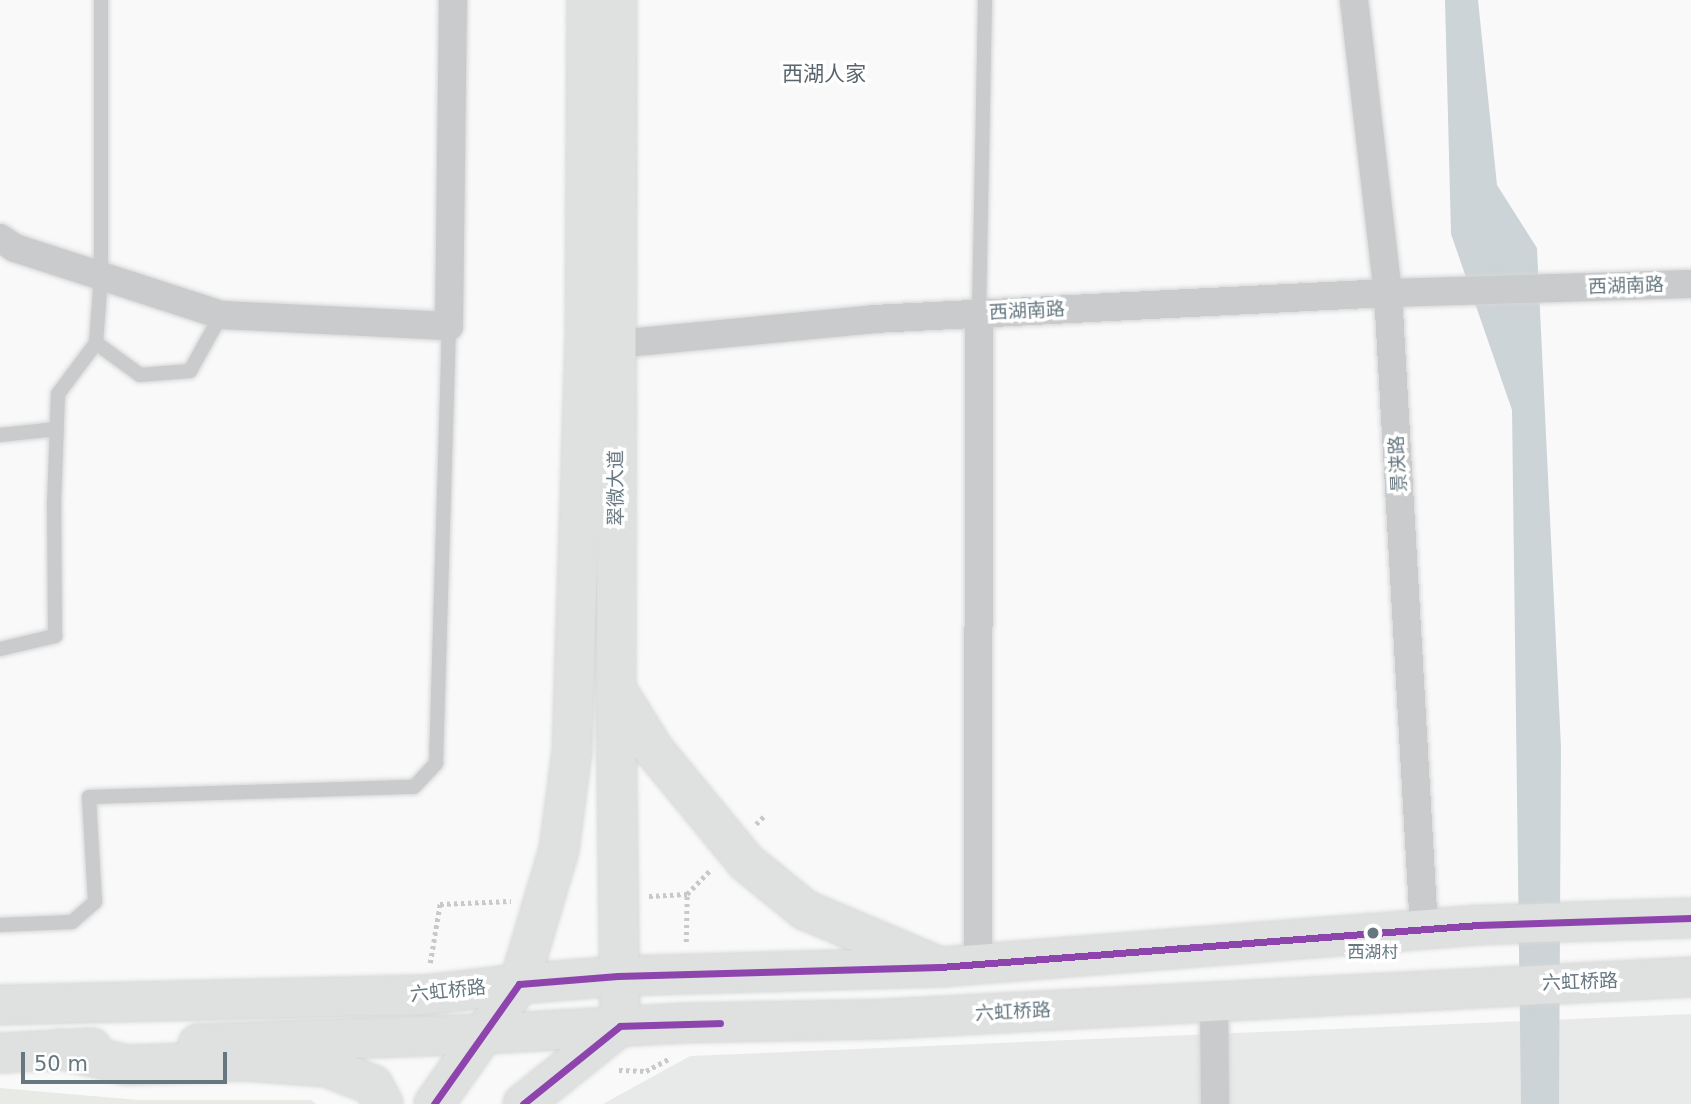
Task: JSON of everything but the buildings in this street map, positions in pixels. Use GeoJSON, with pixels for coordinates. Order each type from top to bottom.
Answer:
{"type":"FeatureCollection","features":[{"type":"Feature","properties":{"kind":"main road","name":"翠微大道"},"geometry":{"type":"LineString","coordinates":[[434,1104],[519,984],[559,850],[572,751],[585,330],[587,0]]}},
{"type":"Feature","properties":{"kind":"main road","name":"翠微大道"},"geometry":{"type":"LineString","coordinates":[[617,0],[620,1027]]}},
{"type":"Feature","properties":{"kind":"main road"},"geometry":{"type":"LineString","coordinates":[[617,690],[654,750],[746,862],[805,911],[940,967]]}},
{"type":"Feature","properties":{"kind":"main road","name":"六虹桥路"},"geometry":{"type":"LineString","coordinates":[[0,1005],[424,995],[618,976],[940,967],[1478,925],[1691,918]]}},
{"type":"Feature","properties":{"kind":"main road","name":"六虹桥路"},"geometry":{"type":"LineString","coordinates":[[0,1053],[620,1027],[886,1019],[1472,986],[1691,977]]}},
{"type":"Feature","properties":{"kind":"main road"},"geometry":{"type":"LineString","coordinates":[[523,1104],[620,1027]]}},
{"type":"Feature","properties":{"kind":"main road"},"geometry":{"type":"LineString","coordinates":[[60,1049],[127,1065],[244,1061],[327,1067],[373,1085],[383,1104]]}},
{"type":"Feature","properties":{"kind":"street"},"geometry":{"type":"LineString","coordinates":[[0,238],[15,248],[221,315],[449,326],[453,0]]}},
{"type":"Feature","properties":{"kind":"street","name":"景浃路"},"geometry":{"type":"LineString","coordinates":[[1354,0],[1388,293],[1424,929]]}},
{"type":"Feature","properties":{"kind":"street","name":"西湖南路"},"geometry":{"type":"LineString","coordinates":[[616,344],[873,318],[1388,293],[1691,284]]}},
{"type":"Feature","properties":{"kind":"street"},"geometry":{"type":"LineString","coordinates":[[978,963],[979,313]]}},
{"type":"Feature","properties":{"kind":"street"},"geometry":{"type":"LineString","coordinates":[[1214,1001],[1215,1104]]}},
{"type":"Feature","properties":{"kind":"lane"},"geometry":{"type":"LineString","coordinates":[[0,649],[54,636],[58,394],[96,343],[101,276],[101,0]]}},
{"type":"Feature","properties":{"kind":"lane"},"geometry":{"type":"LineString","coordinates":[[979,313],[985,0]]}},
{"type":"Feature","properties":{"kind":"lane"},"geometry":{"type":"LineString","coordinates":[[96,343],[141,375],[190,371],[221,315]]}},
{"type":"Feature","properties":{"kind":"lane"},"geometry":{"type":"LineString","coordinates":[[0,925],[72,922],[95,902],[89,797],[414,787],[436,763],[449,326]]}},
{"type":"Feature","properties":{"kind":"lane"},"geometry":{"type":"LineString","coordinates":[[0,435],[57,429]]}},
{"type":"Feature","properties":{"kind":"shaded area"},"geometry":{"type":"Polygon","coordinates":[[[1445,0],[1478,0],[1497,185],[1537,248],[1561,747],[1559,1104],[1521,1104],[1512,410],[1451,234],[1445,0]]]}},
{"type":"Feature","properties":{"kind":"shaded area"},"geometry":{"type":"Polygon","coordinates":[[[1691,1014],[1691,1104],[603,1104],[690,1056],[1691,1014]]]}},
{"type":"Feature","properties":{"kind":"shaded area"},"geometry":{"type":"Polygon","coordinates":[[[0,1088],[138,1100],[311,1100],[316,1104],[0,1104],[0,1088]]]}},
{"type":"Feature","properties":{"kind":"transit line"},"geometry":{"type":"LineString","coordinates":[[434,1104],[519,984],[618,976],[940,967],[1478,925],[1691,918]]}},
{"type":"Feature","properties":{"kind":"transit line"},"geometry":{"type":"LineString","coordinates":[[523,1104],[620,1026],[720,1023]]}},
{"type":"Feature","properties":{"kind":"place","name":"西湖村"},"geometry":{"type":"Point","coordinates":[1373,933]}},
{"type":"Feature","properties":{"kind":"district","name":"西湖人家"},"geometry":{"type":"Point","coordinates":[824,74]}}]}
